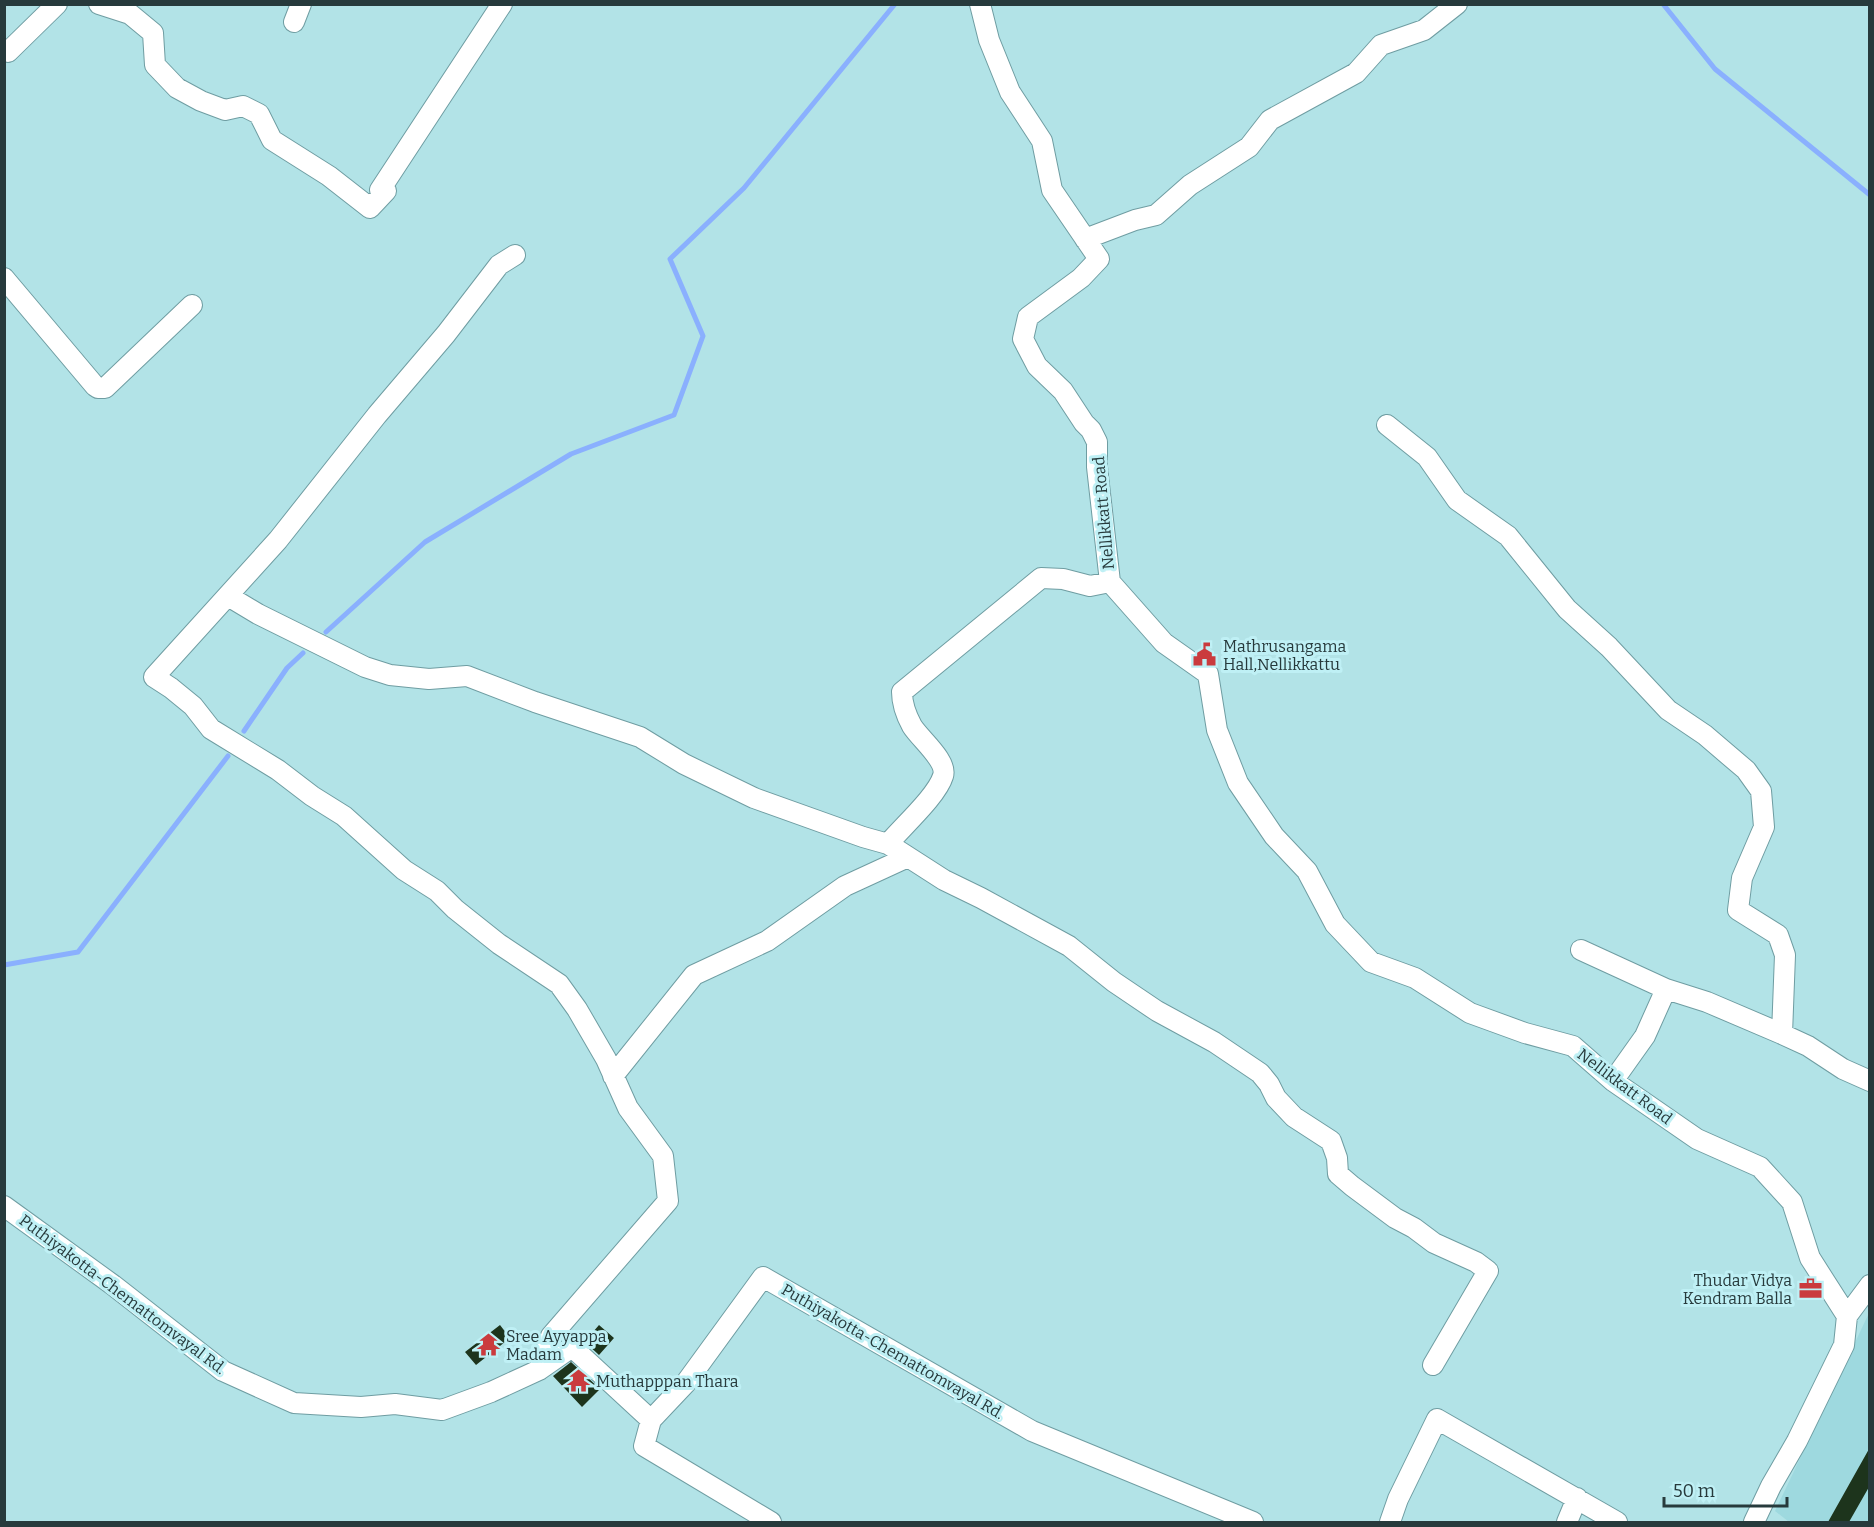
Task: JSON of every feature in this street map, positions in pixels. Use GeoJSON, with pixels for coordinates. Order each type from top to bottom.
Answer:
{"type":"FeatureCollection","features":[{"type":"Feature","properties":{"kind":"street"},"geometry":{"type":"LineString","coordinates":[[8,52],[57,4]]}},
{"type":"Feature","properties":{"kind":"street"},"geometry":{"type":"LineString","coordinates":[[99,4],[130,14],[153,33],[155,65],[177,88],[201,101],[225,110],[243,106],[259,114],[272,140],[329,176],[370,208],[386,191],[380,190],[502,4]]}},
{"type":"Feature","properties":{"kind":"street","name":"Nellikkatt Road"},"geometry":{"type":"LineString","coordinates":[[980,4],[989,40],[1010,92],[1042,141],[1052,190],[1099,259],[1081,278],[1029,317],[1023,339],[1037,366],[1063,391],[1097,442],[1097,466],[1110,582],[1164,643],[1208,674],[1217,730],[1238,783],[1274,836],[1307,871],[1335,924],[1371,962],[1415,978],[1470,1013],[1525,1034],[1574,1046],[1613,1081],[1697,1139],[1760,1167],[1792,1202],[1810,1258],[1847,1316]]}},
{"type":"Feature","properties":{"kind":"street"},"geometry":{"type":"LineString","coordinates":[[1084,239],[1135,219],[1156,214],[1190,185],[1249,147],[1270,120],[1356,73],[1381,45],[1424,30],[1457,4]]}},
{"type":"Feature","properties":{"kind":"street"},"geometry":{"type":"LineString","coordinates":[[514,255],[499,265],[446,334],[377,415],[278,540],[154,677],[193,706],[211,729],[278,770],[312,796],[344,816],[404,870],[437,891],[455,909],[499,944],[559,984],[577,1009],[628,1107],[663,1156],[668,1201],[551,1335],[539,1370]]}},
{"type":"Feature","properties":{"kind":"street"},"geometry":{"type":"LineString","coordinates":[[4,278],[95,386],[102,389],[192,305]]}},
{"type":"Feature","properties":{"kind":"street"},"geometry":{"type":"LineString","coordinates":[[1387,425],[1427,457],[1457,500],[1508,536],[1567,609],[1609,647],[1668,710],[1705,735],[1746,770],[1761,791],[1764,827],[1742,878],[1738,910],[1778,935],[1785,955],[1782,1034]]}},
{"type":"Feature","properties":{"kind":"street"},"geometry":{"type":"LineString","coordinates":[[888,844],[930,797],[940,783],[944,772],[941,762],[913,728],[903,705],[902,692],[1041,578],[1063,579],[1090,586],[1110,582]]}},
{"type":"Feature","properties":{"kind":"street"},"geometry":{"type":"LineString","coordinates":[[228,596],[258,614],[365,667],[390,675],[429,679],[467,676],[535,702],[640,737],[684,764],[754,798],[888,844],[944,880],[981,897],[1069,946],[1122,988],[1157,1011],[1214,1042],[1260,1073],[1276,1098],[1294,1117],[1331,1141],[1337,1158],[1338,1174],[1352,1186],[1434,1243],[1488,1270],[1433,1365]]}},
{"type":"Feature","properties":{"kind":"street"},"geometry":{"type":"LineString","coordinates":[[613,1076],[694,975],[767,941],[845,886],[908,857]]}},
{"type":"Feature","properties":{"kind":"street"},"geometry":{"type":"LineString","coordinates":[[1581,950],[1666,989],[1707,1002],[1782,1034],[1808,1046],[1843,1069],[1869,1081]]}},
{"type":"Feature","properties":{"kind":"street"},"geometry":{"type":"LineString","coordinates":[[1613,1081],[1645,1036],[1666,989]]}},
{"type":"Feature","properties":{"kind":"street","name":"Puthiyakotta-Chemattomvayal Rd."},"geometry":{"type":"LineString","coordinates":[[4,1206],[112,1285],[223,1371],[294,1403],[361,1407],[395,1404],[442,1410],[491,1392],[539,1370],[572,1347],[651,1420],[685,1384],[763,1277],[1032,1431],[1253,1522]]}},
{"type":"Feature","properties":{"kind":"street"},"geometry":{"type":"LineString","coordinates":[[1754,1522],[1844,1345],[1847,1316],[1869,1286]]}},
{"type":"Feature","properties":{"kind":"street"},"geometry":{"type":"LineString","coordinates":[[1390,1522],[1398,1499],[1437,1419],[1617,1522]]}},
{"type":"Feature","properties":{"kind":"street"},"geometry":{"type":"LineString","coordinates":[[651,1420],[644,1446],[771,1522]]}},
{"type":"Feature","properties":{"kind":"street"},"geometry":{"type":"LineString","coordinates":[[1567,1522],[1577,1498]]}},
{"type":"Feature","properties":{"kind":"shaded area"},"geometry":{"type":"Polygon","coordinates":[[[1869,1313],[1869,1522],[1789,1522],[1775,1511],[1869,1313]]]}},
{"type":"Feature","properties":{"kind":"building","name":"Sree Ayyappa Madam"},"geometry":{"type":"Polygon","coordinates":[[[500,1325],[510,1338],[476,1365],[465,1352],[500,1325]]]}},
{"type":"Feature","properties":{"kind":"building"},"geometry":{"type":"Polygon","coordinates":[[[599,1325],[614,1338],[599,1355],[587,1344],[590,1341],[587,1339],[599,1325]]]}},
{"type":"Feature","properties":{"kind":"building","name":"Muthapppan Thara"},"geometry":{"type":"Polygon","coordinates":[[[571,1362],[600,1389],[582,1407],[553,1376],[571,1362]]]}},
{"type":"Feature","properties":{"kind":"building"},"geometry":{"type":"Polygon","coordinates":[[[1869,1449],[1869,1487],[1849,1522],[1828,1522],[1869,1449]]]}},
{"type":"Feature","properties":{"kind":"waterway"},"geometry":{"type":"LineString","coordinates":[[326,632],[425,542],[571,454],[674,415],[703,336],[670,259],[744,188],[895,4]]}},
{"type":"Feature","properties":{"kind":"waterway"},"geometry":{"type":"LineString","coordinates":[[1663,4],[1715,69],[1870,195]]}},
{"type":"Feature","properties":{"kind":"waterway"},"geometry":{"type":"LineString","coordinates":[[244,731],[287,668],[303,653]]}},
{"type":"Feature","properties":{"kind":"waterway"},"geometry":{"type":"LineString","coordinates":[[4,965],[78,952],[228,756]]}},
{"type":"Feature","properties":{"kind":"place","name":"Mathrusangama Hall,Nellikkattu"},"geometry":{"type":"Point","coordinates":[1205,655]}},
{"type":"Feature","properties":{"kind":"place","name":"Thudar Vidya Kendram Balla"},"geometry":{"type":"Point","coordinates":[1810,1289]}},
{"type":"Feature","properties":{"kind":"place","name":"Sree Ayyappa Madam"},"geometry":{"type":"Point","coordinates":[488,1345]}},
{"type":"Feature","properties":{"kind":"place","name":"Muthapppan Thara"},"geometry":{"type":"Point","coordinates":[578,1381]}}]}
